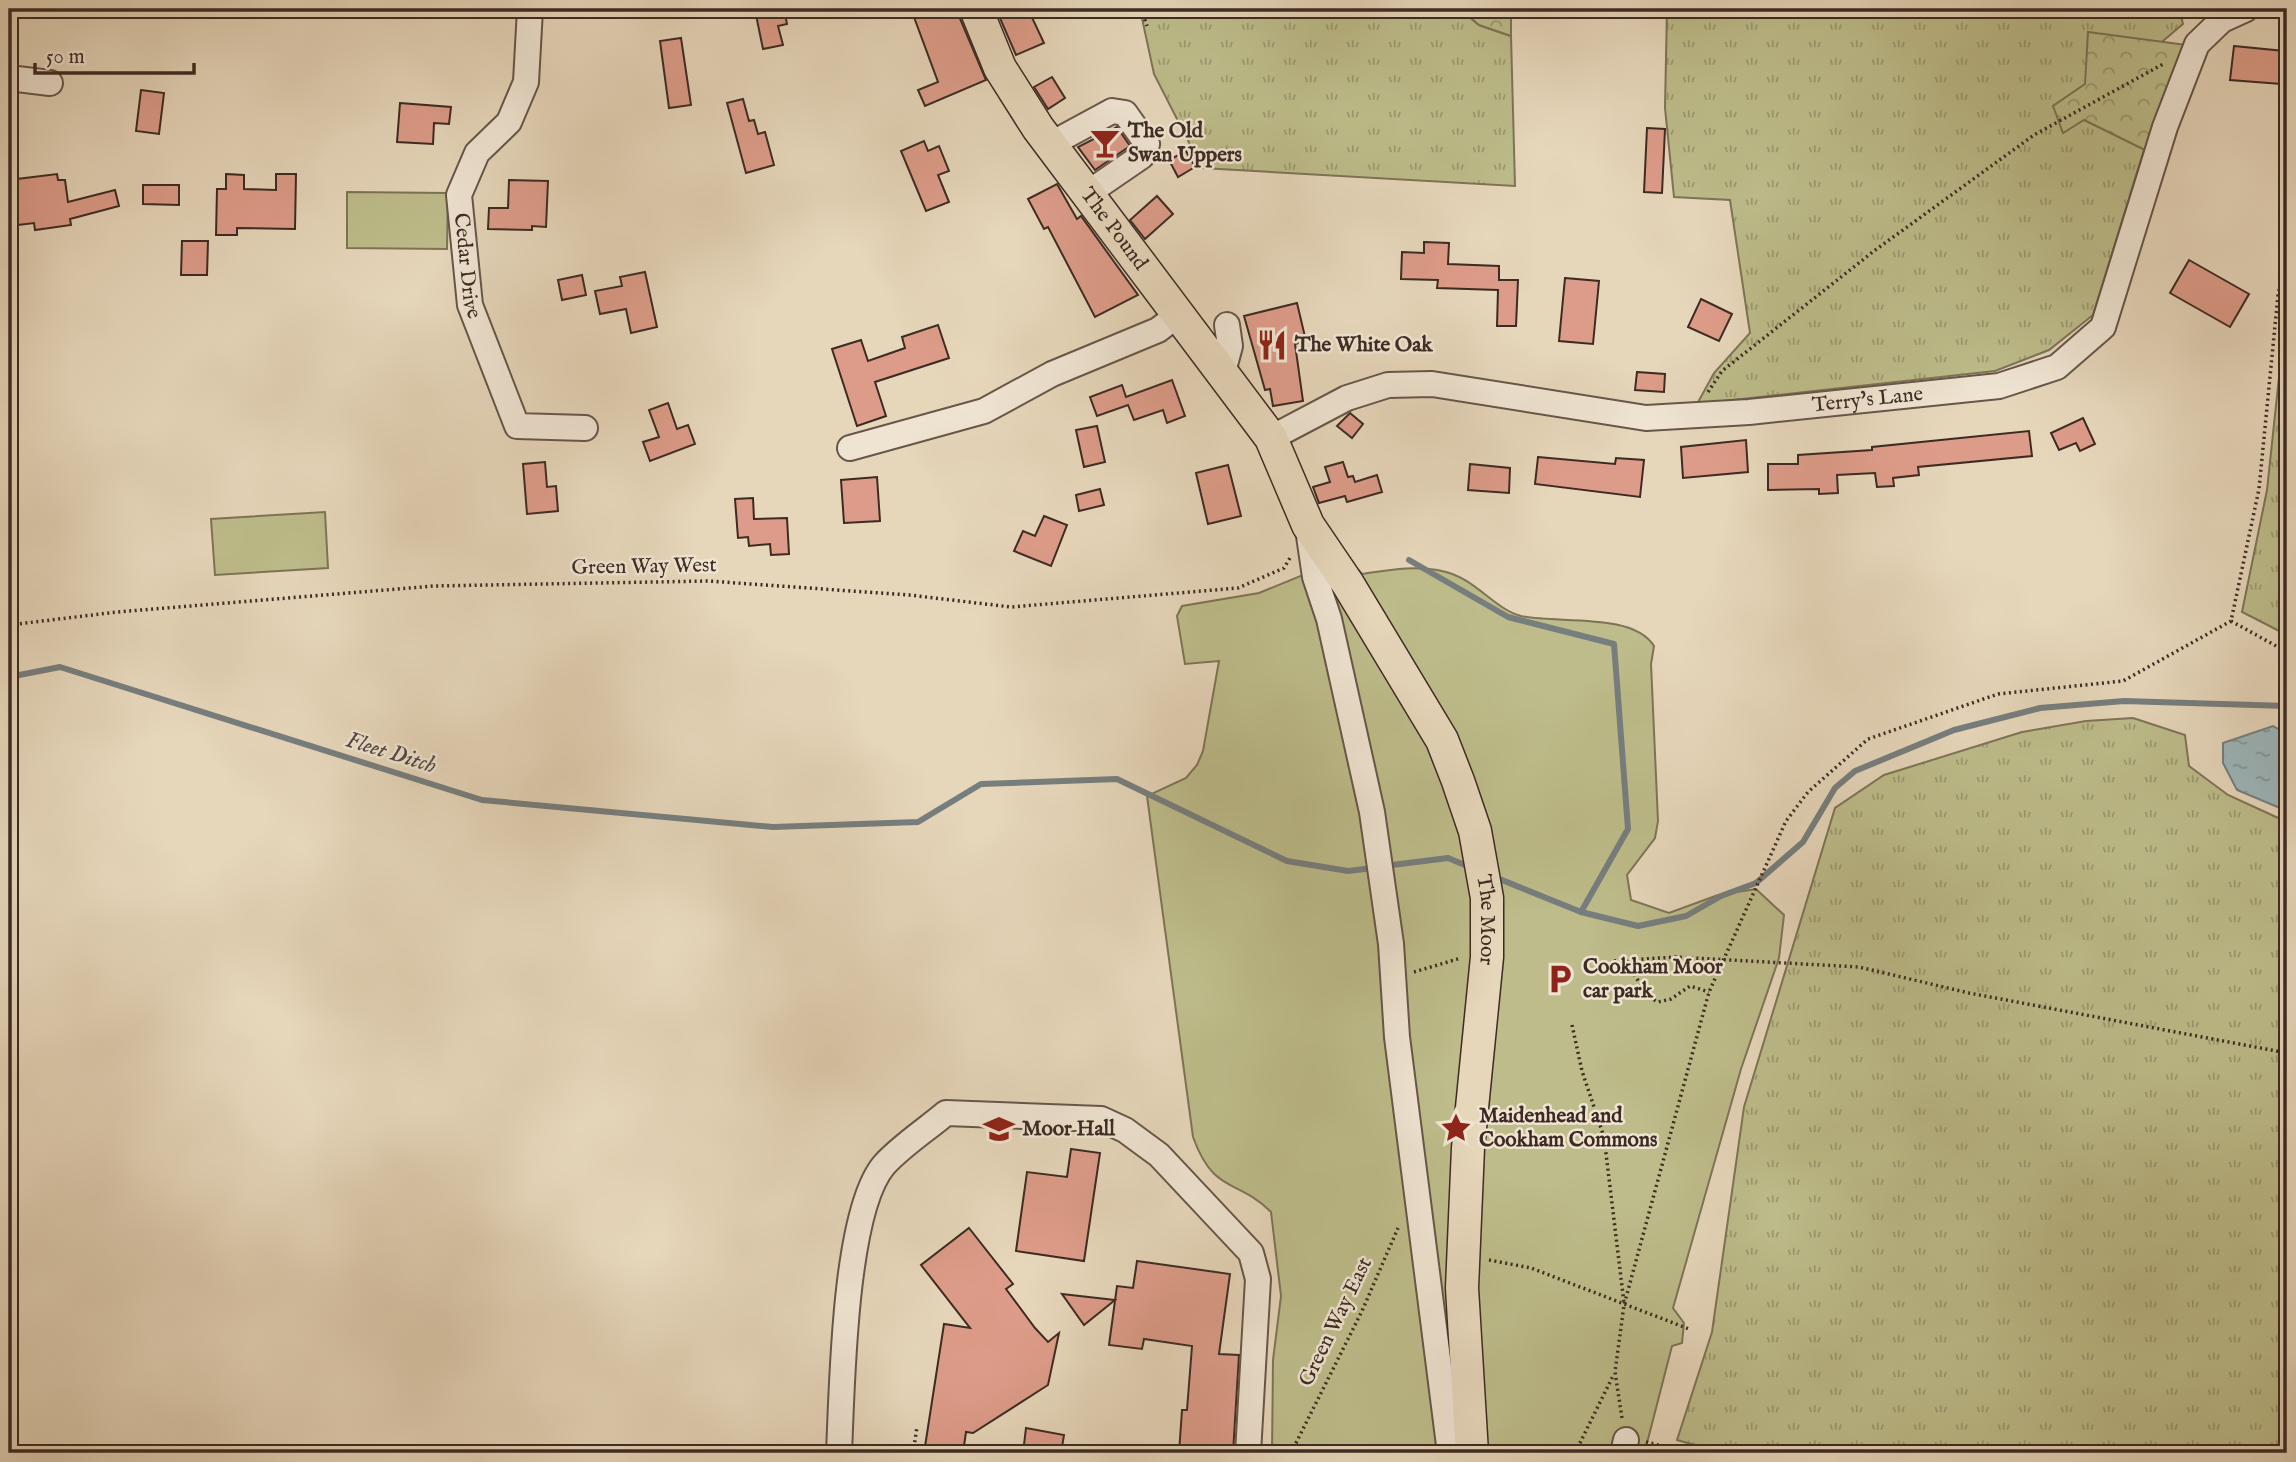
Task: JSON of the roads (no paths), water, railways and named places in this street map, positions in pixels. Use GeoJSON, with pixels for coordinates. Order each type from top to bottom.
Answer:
{"type":"FeatureCollection","features":[{"type":"Feature","properties":{"kind":"main road","name":"The Pound"},"geometry":{"type":"LineString","coordinates":[[976,9],[1000,68],[1051,144],[1271,438]]}},
{"type":"Feature","properties":{"kind":"main road","name":"The Moor"},"geometry":{"type":"LineString","coordinates":[[1271,438],[1308,525],[1348,584],[1442,740],[1475,831],[1496,959],[1468,1148],[1462,1288],[1472,1453]]}},
{"type":"Feature","properties":{"kind":"street","name":"Cedar Drive"},"geometry":{"type":"LineString","coordinates":[[530,9],[526,82],[509,122],[477,153],[459,195],[470,305],[517,426],[585,428]]}},
{"type":"Feature","properties":{"kind":"street","name":"Terry's Lane"},"geometry":{"type":"LineString","coordinates":[[1271,438],[1347,398],[1388,385],[1432,384],[1646,418],[1999,386],[2057,367],[2103,327],[2165,127],[2197,44],[2220,14],[2246,9]]}},
{"type":"Feature","properties":{"kind":"street"},"geometry":{"type":"LineString","coordinates":[[9,78],[50,83]]}},
{"type":"Feature","properties":{"kind":"street"},"geometry":{"type":"LineString","coordinates":[[1051,144],[1112,111],[1125,113],[1145,138],[1147,144],[1142,156],[1088,193]]}},
{"type":"Feature","properties":{"kind":"street"},"geometry":{"type":"LineString","coordinates":[[850,448],[984,411],[1052,374],[1158,330],[1179,314]]}},
{"type":"Feature","properties":{"kind":"street"},"geometry":{"type":"LineString","coordinates":[[1223,372],[1230,346],[1227,325]]}},
{"type":"Feature","properties":{"kind":"street"},"geometry":{"type":"LineString","coordinates":[[1308,525],[1315,577],[1329,619],[1372,812],[1387,932],[1391,944],[1397,1037],[1450,1453]]}},
{"type":"Feature","properties":{"kind":"street"},"geometry":{"type":"LineString","coordinates":[[846,1448],[843,1354],[860,1212],[883,1166],[946,1113],[1101,1118],[1125,1130],[1159,1155],[1251,1253],[1258,1279],[1248,1453]]}},
{"type":"Feature","properties":{"kind":"water"},"geometry":{"type":"Polygon","coordinates":[[[2273,726],[2287,734],[2287,811],[2237,790],[2223,763],[2223,743],[2273,726]]]}},
{"type":"Feature","properties":{"kind":"waterway"},"geometry":{"type":"LineString","coordinates":[[1409,560],[1508,617],[1614,644],[1628,829],[1581,912]]}},
{"type":"Feature","properties":{"kind":"waterway","name":"Fleet Ditch"},"geometry":{"type":"LineString","coordinates":[[9,677],[60,667],[482,800],[773,827],[918,822],[981,784],[1117,779],[1287,861],[1348,871],[1373,868]]}},
{"type":"Feature","properties":{"kind":"waterway"},"geometry":{"type":"LineString","coordinates":[[1492,876],[1581,912],[1638,926],[1686,916],[1721,896],[1756,883],[1803,842],[1835,788],[1855,771],[1954,730],[2040,708],[2124,701],[2287,706]]}},
{"type":"Feature","properties":{"kind":"waterway"},"geometry":{"type":"LineString","coordinates":[[1384,866],[1448,858],[1472,868]]}},
{"type":"Feature","properties":{"kind":"place","name":"The Old Swan Uppers"},"geometry":{"type":"Point","coordinates":[1105,143]}},
{"type":"Feature","properties":{"kind":"place","name":"The White Oak"},"geometry":{"type":"Point","coordinates":[1272,345]}},
{"type":"Feature","properties":{"kind":"place","name":"Cookham Moor car park"},"geometry":{"type":"Point","coordinates":[1560,979]}},
{"type":"Feature","properties":{"kind":"place","name":"Maidenhead and Cookham Commons"},"geometry":{"type":"Point","coordinates":[1456,1128]}},
{"type":"Feature","properties":{"kind":"place","name":"Moor Hall"},"geometry":{"type":"Point","coordinates":[999,1129]}}]}
